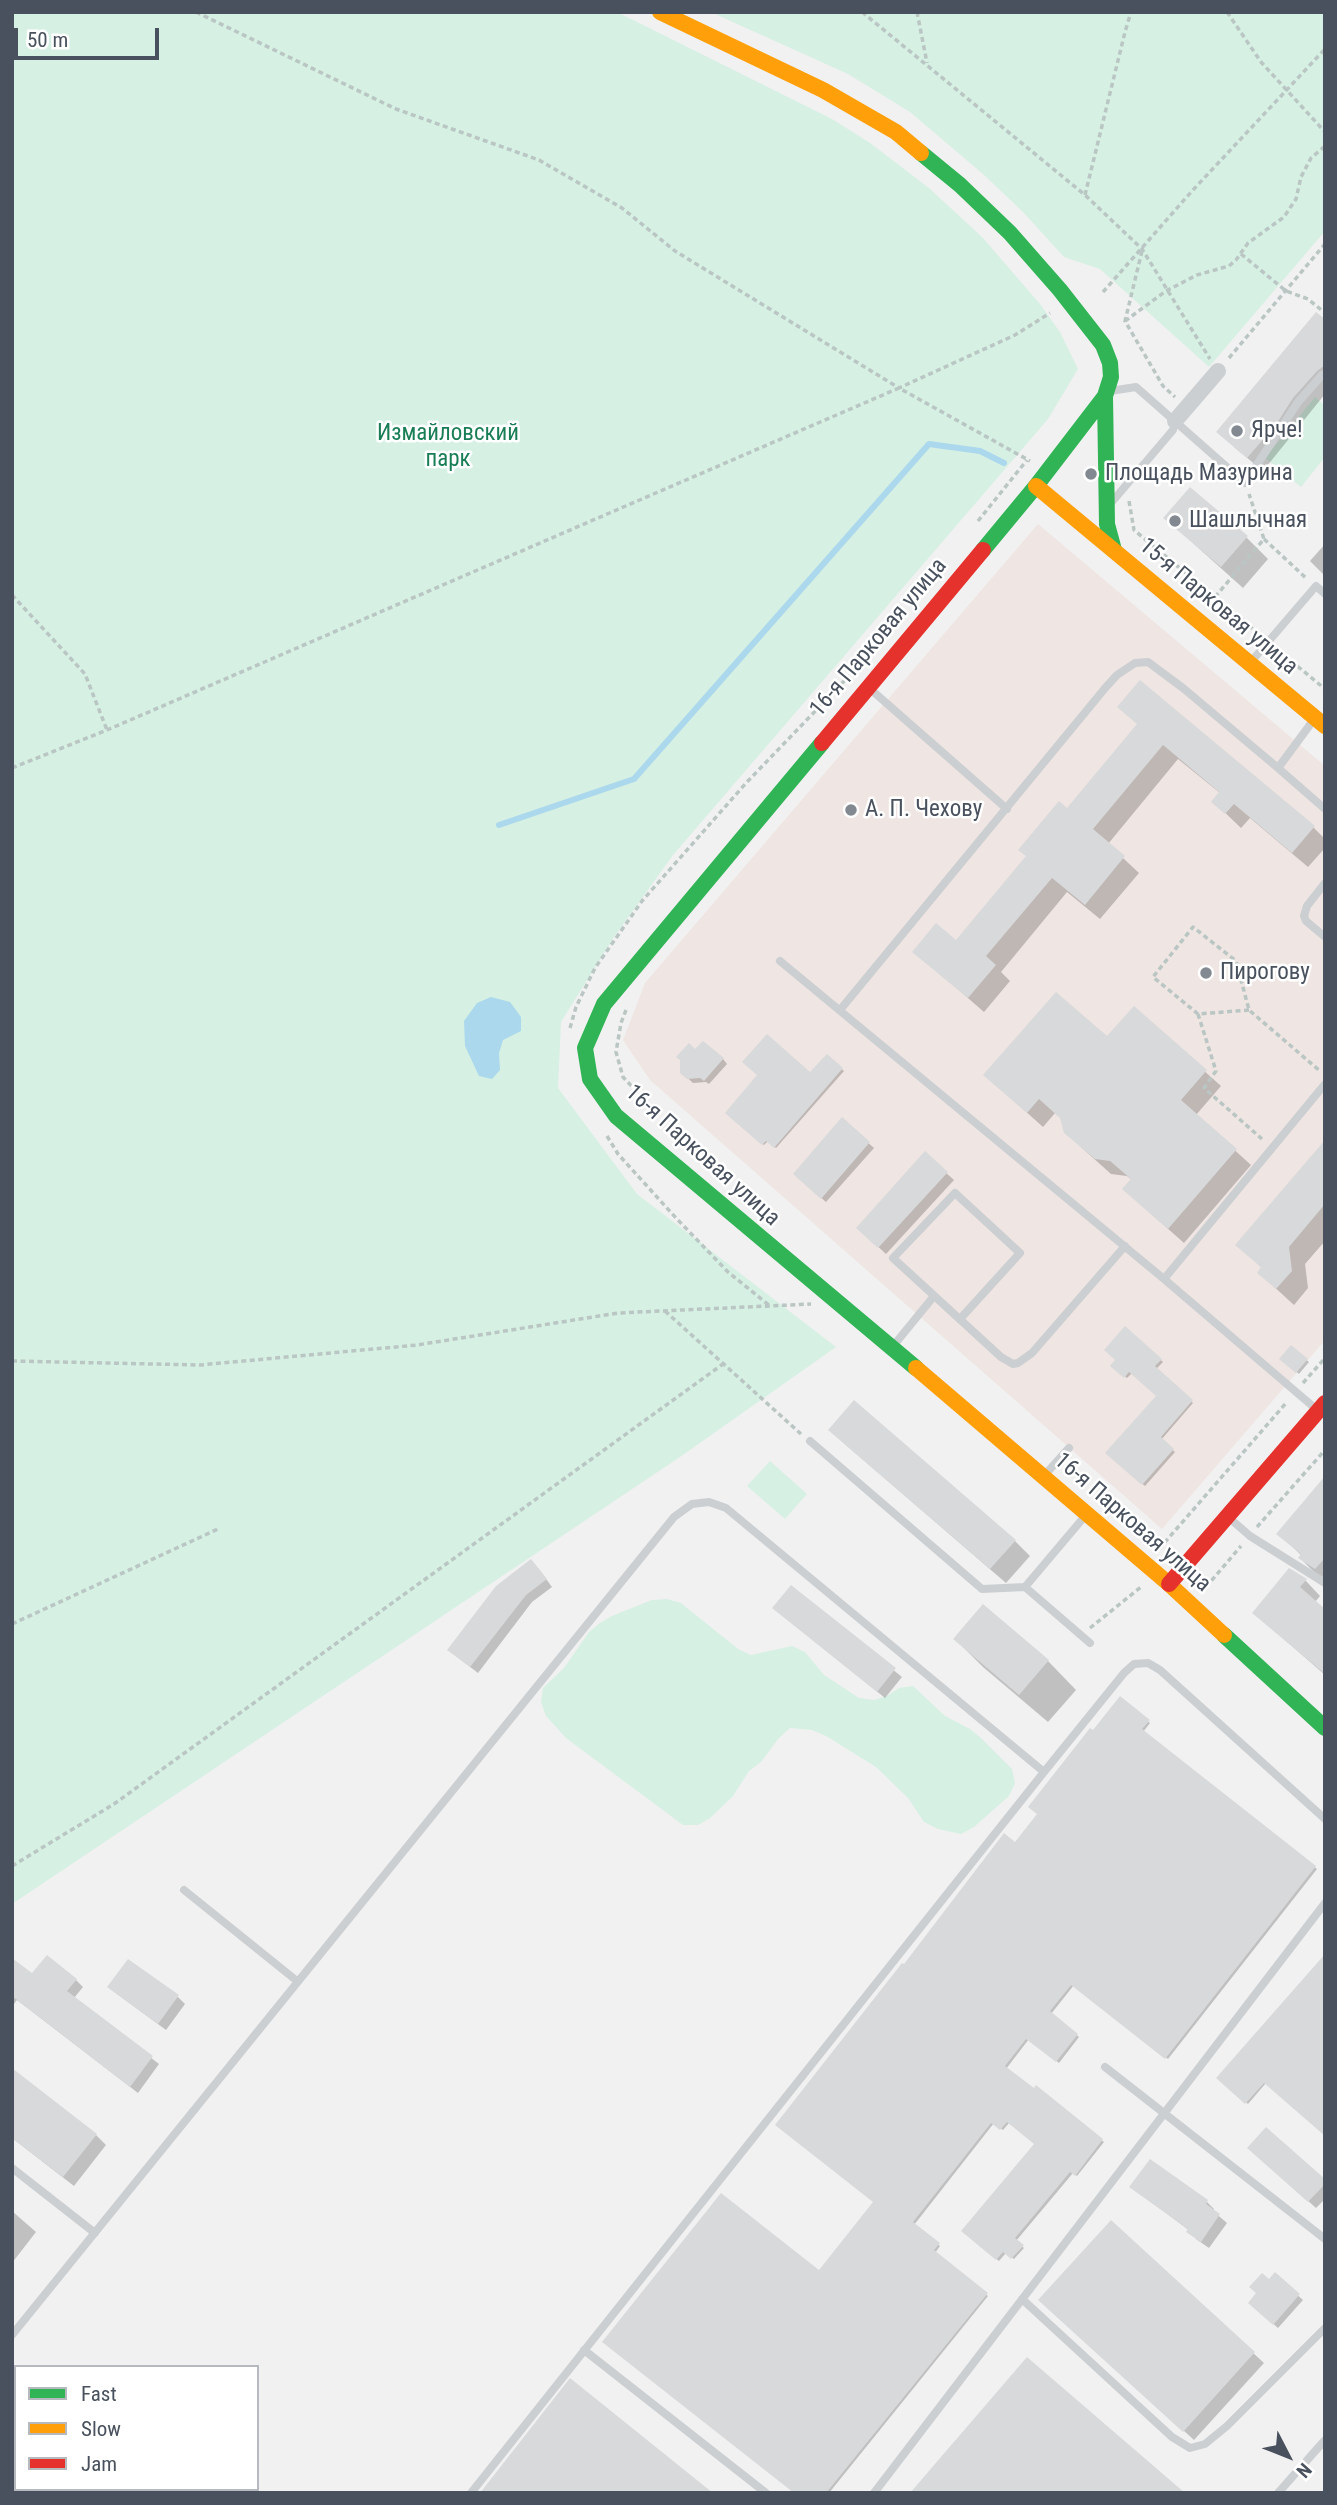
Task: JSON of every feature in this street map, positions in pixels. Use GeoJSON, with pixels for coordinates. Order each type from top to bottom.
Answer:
{"type":"FeatureCollection","features":[{"type":"Feature","properties":{"kind":"main road","name":"15-я Парковая улица"},"geometry":{"type":"LineString","coordinates":[[660,12],[823,90],[896,132],[960,185],[1018,242],[1060,290],[1102,345],[1110,363],[1111,377],[1106,394],[1107,524],[1114,550]]}},
{"type":"Feature","properties":{"kind":"main road","name":"16-я Парковая улица"},"geometry":{"type":"LineString","coordinates":[[1106,394],[1046,473],[604,1004],[585,1048],[590,1079],[615,1116],[1087,1513],[1169,1584],[1325,1728]]}},
{"type":"Feature","properties":{"kind":"main road","name":"15-я Парковая улица"},"geometry":{"type":"LineString","coordinates":[[1035,486],[1320,722]]}},
{"type":"Feature","properties":{"kind":"main road"},"geometry":{"type":"LineString","coordinates":[[1169,1584],[1321,1407]]}},
{"type":"Feature","properties":{"kind":"street"},"geometry":{"type":"LineString","coordinates":[[1175,421],[1218,371]]}},
{"type":"Feature","properties":{"kind":"lane"},"geometry":{"type":"LineString","coordinates":[[1106,394],[1136,387],[1245,483],[1298,402],[1322,375],[1325,377]]}},
{"type":"Feature","properties":{"kind":"lane"},"geometry":{"type":"LineString","coordinates":[[1107,508],[1174,430],[1175,421]]}},
{"type":"Feature","properties":{"kind":"lane"},"geometry":{"type":"LineString","coordinates":[[1250,663],[1316,586],[1325,594]]}},
{"type":"Feature","properties":{"kind":"lane"},"geometry":{"type":"LineString","coordinates":[[840,1010],[1117,675],[1135,663],[1148,662],[1183,688],[1325,809]]}},
{"type":"Feature","properties":{"kind":"lane"},"geometry":{"type":"LineString","coordinates":[[868,687],[1007,809]]}},
{"type":"Feature","properties":{"kind":"lane"},"geometry":{"type":"LineString","coordinates":[[1278,768],[1320,722]]}},
{"type":"Feature","properties":{"kind":"lane"},"geometry":{"type":"LineString","coordinates":[[1325,883],[1307,906],[1304,916],[1306,921],[1325,937]]}},
{"type":"Feature","properties":{"kind":"lane"},"geometry":{"type":"LineString","coordinates":[[780,961],[1125,1246],[1295,1392],[1321,1407]]}},
{"type":"Feature","properties":{"kind":"lane"},"geometry":{"type":"LineString","coordinates":[[1164,1279],[1325,1084]]}},
{"type":"Feature","properties":{"kind":"lane"},"geometry":{"type":"LineString","coordinates":[[960,1319],[1020,1253],[955,1193],[893,1258],[1001,1357],[1013,1364],[1032,1353],[1125,1246]]}},
{"type":"Feature","properties":{"kind":"lane"},"geometry":{"type":"LineString","coordinates":[[892,1347],[934,1296]]}},
{"type":"Feature","properties":{"kind":"lane"},"geometry":{"type":"LineString","coordinates":[[810,1441],[982,1589],[1025,1587],[1090,1643]]}},
{"type":"Feature","properties":{"kind":"lane"},"geometry":{"type":"LineString","coordinates":[[1044,1476],[1069,1448]]}},
{"type":"Feature","properties":{"kind":"lane"},"geometry":{"type":"LineString","coordinates":[[12,2335],[674,1517],[692,1504],[709,1502],[726,1508],[1044,1772]]}},
{"type":"Feature","properties":{"kind":"lane"},"geometry":{"type":"LineString","coordinates":[[1025,1587],[1087,1513]]}},
{"type":"Feature","properties":{"kind":"lane"},"geometry":{"type":"LineString","coordinates":[[1227,1516],[1250,1536],[1324,1584]]}},
{"type":"Feature","properties":{"kind":"lane"},"geometry":{"type":"LineString","coordinates":[[471,2493],[1044,1772],[1124,1672],[1134,1664],[1148,1663],[1160,1670],[1325,1819]]}},
{"type":"Feature","properties":{"kind":"lane"},"geometry":{"type":"LineString","coordinates":[[184,1890],[297,1981]]}},
{"type":"Feature","properties":{"kind":"lane"},"geometry":{"type":"LineString","coordinates":[[874,2493],[1325,1903]]}},
{"type":"Feature","properties":{"kind":"lane"},"geometry":{"type":"LineString","coordinates":[[1105,2067],[1325,2239]]}},
{"type":"Feature","properties":{"kind":"lane"},"geometry":{"type":"LineString","coordinates":[[12,2168],[94,2233]]}},
{"type":"Feature","properties":{"kind":"lane"},"geometry":{"type":"LineString","coordinates":[[1022,2299],[1172,2437],[1190,2448],[1205,2444],[1227,2426],[1325,2328]]}},
{"type":"Feature","properties":{"kind":"lane"},"geometry":{"type":"LineString","coordinates":[[584,2350],[766,2493]]}},
{"type":"Feature","properties":{"kind":"lane"},"geometry":{"type":"LineString","coordinates":[[1278,2493],[1325,2440]]}},
{"type":"Feature","properties":{"kind":"path"},"geometry":{"type":"LineString","coordinates":[[196,12],[396,109],[539,160],[622,208],[675,251],[899,388],[1046,473]]}},
{"type":"Feature","properties":{"kind":"path"},"geometry":{"type":"LineString","coordinates":[[862,12],[1085,195],[1142,249],[1218,371],[1325,244]]}},
{"type":"Feature","properties":{"kind":"path"},"geometry":{"type":"LineString","coordinates":[[917,12],[927,65]]}},
{"type":"Feature","properties":{"kind":"path"},"geometry":{"type":"LineString","coordinates":[[1085,195],[1131,12]]}},
{"type":"Feature","properties":{"kind":"path"},"geometry":{"type":"LineString","coordinates":[[1227,12],[1261,62],[1325,132]]}},
{"type":"Feature","properties":{"kind":"path"},"geometry":{"type":"LineString","coordinates":[[1103,292],[1192,191],[1325,49]]}},
{"type":"Feature","properties":{"kind":"path"},"geometry":{"type":"LineString","coordinates":[[1125,321],[1166,291],[1197,275],[1229,266],[1248,243],[1284,218],[1296,199],[1301,177],[1311,158],[1325,146]]}},
{"type":"Feature","properties":{"kind":"path"},"geometry":{"type":"LineString","coordinates":[[1142,249],[1125,321],[1163,387],[1186,408]]}},
{"type":"Feature","properties":{"kind":"path"},"geometry":{"type":"LineString","coordinates":[[1241,254],[1286,291],[1308,299],[1325,313]]}},
{"type":"Feature","properties":{"kind":"path"},"geometry":{"type":"LineString","coordinates":[[12,768],[107,730],[899,388],[1015,335],[1050,313]]}},
{"type":"Feature","properties":{"kind":"path"},"geometry":{"type":"LineString","coordinates":[[976,523],[1027,460]]}},
{"type":"Feature","properties":{"kind":"path"},"geometry":{"type":"LineString","coordinates":[[1245,483],[1264,539],[1316,586]]}},
{"type":"Feature","properties":{"kind":"path"},"geometry":{"type":"LineString","coordinates":[[1128,498],[1134,530],[1215,597],[1264,539]]}},
{"type":"Feature","properties":{"kind":"path"},"geometry":{"type":"LineString","coordinates":[[12,595],[85,674],[107,730]]}},
{"type":"Feature","properties":{"kind":"path"},"geometry":{"type":"LineString","coordinates":[[570,1030],[576,1007],[595,968],[642,901],[747,782],[854,671]]}},
{"type":"Feature","properties":{"kind":"path"},"geometry":{"type":"LineString","coordinates":[[1272,1148],[1204,1088],[1216,1071],[1198,1014],[1153,977],[1193,927],[1236,961],[1249,1010],[1325,1074]]}},
{"type":"Feature","properties":{"kind":"path"},"geometry":{"type":"LineString","coordinates":[[1198,1014],[1249,1010]]}},
{"type":"Feature","properties":{"kind":"path"},"geometry":{"type":"LineString","coordinates":[[605,1132],[618,1154],[676,1218],[728,1272],[770,1306]]}},
{"type":"Feature","properties":{"kind":"path"},"geometry":{"type":"LineString","coordinates":[[12,1361],[200,1365],[417,1345],[618,1314],[813,1304]]}},
{"type":"Feature","properties":{"kind":"path"},"geometry":{"type":"LineString","coordinates":[[665,1311],[810,1441]]}},
{"type":"Feature","properties":{"kind":"path"},"geometry":{"type":"LineString","coordinates":[[1152,1557],[1325,1358]]}},
{"type":"Feature","properties":{"kind":"path"},"geometry":{"type":"LineString","coordinates":[[12,1866],[114,1804],[723,1364]]}},
{"type":"Feature","properties":{"kind":"path"},"geometry":{"type":"LineString","coordinates":[[1206,1587],[1325,1450]]}},
{"type":"Feature","properties":{"kind":"path"},"geometry":{"type":"LineString","coordinates":[[12,1624],[218,1529]]}},
{"type":"Feature","properties":{"kind":"path"},"geometry":{"type":"LineString","coordinates":[[1081,1635],[1146,1583]]}},
{"type":"Feature","properties":{"kind":"shaded area"},"geometry":{"type":"Polygon","coordinates":[[[1038,524],[1325,766],[1325,1340],[1162,1529],[650,1080],[623,1040],[645,983],[1038,524]]]}},
{"type":"Feature","properties":{"kind":"green space","name":"Измайловский парк"},"geometry":{"type":"Polygon","coordinates":[[[12,12],[617,12],[832,119],[870,143],[929,188],[983,238],[1040,304],[1060,332],[1078,369],[1048,419],[673,855],[614,937],[561,1022],[558,1088],[637,1194],[836,1347],[680,1457],[12,1904],[12,12]]]}},
{"type":"Feature","properties":{"kind":"green space"},"geometry":{"type":"Polygon","coordinates":[[[1325,12],[1325,231],[1209,367],[1100,269],[1064,257],[983,174],[910,112],[848,74],[715,14],[1325,12]]]}},
{"type":"Feature","properties":{"kind":"green space"},"geometry":{"type":"Polygon","coordinates":[[[1315,397],[1325,406],[1325,457],[1301,487],[1265,458],[1315,397]]]}},
{"type":"Feature","properties":{"kind":"green space"},"geometry":{"type":"Polygon","coordinates":[[[770,1461],[807,1494],[785,1519],[747,1486],[770,1461]]]}},
{"type":"Feature","properties":{"kind":"green space"},"geometry":{"type":"Polygon","coordinates":[[[667,1599],[681,1603],[738,1649],[751,1655],[792,1646],[805,1652],[824,1675],[859,1698],[874,1700],[899,1688],[913,1686],[945,1716],[981,1738],[1012,1769],[1015,1783],[1009,1796],[974,1827],[961,1834],[938,1829],[924,1822],[908,1798],[876,1767],[826,1736],[812,1730],[790,1728],[761,1762],[749,1771],[733,1796],[710,1818],[698,1825],[683,1825],[566,1738],[546,1716],[541,1702],[543,1688],[564,1668],[589,1632],[600,1623],[652,1600],[667,1599]]]}},
{"type":"Feature","properties":{"kind":"water"},"geometry":{"type":"Polygon","coordinates":[[[491,997],[510,1002],[521,1017],[521,1031],[503,1040],[499,1053],[500,1070],[492,1079],[479,1076],[465,1046],[464,1021],[477,1003],[491,997]]]}},
{"type":"Feature","properties":{"kind":"building"},"geometry":{"type":"Polygon","coordinates":[[[1316,312],[1325,319],[1325,365],[1293,398],[1277,423],[1247,458],[1216,432],[1316,312]]]}},
{"type":"Feature","properties":{"kind":"building"},"geometry":{"type":"Polygon","coordinates":[[[1190,487],[1248,536],[1221,567],[1163,518],[1190,487]]]}},
{"type":"Feature","properties":{"kind":"building"},"geometry":{"type":"Polygon","coordinates":[[[1140,680],[1315,826],[1292,853],[1234,804],[1225,814],[1211,802],[1219,792],[1163,745],[1093,829],[1125,856],[1085,905],[1052,878],[986,956],[996,965],[968,998],[912,952],[936,923],[956,940],[1026,856],[1018,850],[1059,801],[1067,808],[1137,724],[1117,707],[1140,680]]]}},
{"type":"Feature","properties":{"kind":"building"},"geometry":{"type":"Polygon","coordinates":[[[1056,992],[1107,1036],[1134,1006],[1207,1070],[1181,1100],[1237,1149],[1168,1229],[1122,1189],[1131,1179],[1110,1161],[1095,1159],[1064,1133],[1060,1118],[1039,1099],[1027,1113],[983,1075],[1056,992]]]}},
{"type":"Feature","properties":{"kind":"building"},"geometry":{"type":"Polygon","coordinates":[[[767,1034],[810,1072],[827,1054],[843,1068],[774,1148],[766,1141],[762,1145],[725,1113],[757,1075],[742,1062],[767,1034]]]}},
{"type":"Feature","properties":{"kind":"building"},"geometry":{"type":"Polygon","coordinates":[[[703,1041],[724,1058],[704,1081],[700,1078],[687,1079],[680,1073],[680,1060],[676,1057],[689,1043],[695,1049],[703,1041]]]}},
{"type":"Feature","properties":{"kind":"building"},"geometry":{"type":"Polygon","coordinates":[[[842,1117],[870,1142],[821,1199],[793,1174],[842,1117]]]}},
{"type":"Feature","properties":{"kind":"building"},"geometry":{"type":"Polygon","coordinates":[[[1325,1140],[1325,1204],[1289,1247],[1292,1271],[1276,1289],[1257,1273],[1261,1267],[1235,1245],[1325,1140]]]}},
{"type":"Feature","properties":{"kind":"building"},"geometry":{"type":"Polygon","coordinates":[[[925,1151],[948,1172],[878,1248],[856,1228],[925,1151]]]}},
{"type":"Feature","properties":{"kind":"building"},"geometry":{"type":"Polygon","coordinates":[[[1125,1326],[1162,1359],[1155,1366],[1193,1400],[1161,1437],[1174,1449],[1142,1485],[1105,1453],[1156,1396],[1129,1372],[1124,1378],[1110,1366],[1115,1360],[1104,1350],[1125,1326]]]}},
{"type":"Feature","properties":{"kind":"building"},"geometry":{"type":"Polygon","coordinates":[[[1291,1345],[1308,1359],[1296,1373],[1279,1359],[1291,1345]]]}},
{"type":"Feature","properties":{"kind":"building"},"geometry":{"type":"Polygon","coordinates":[[[854,1400],[1016,1540],[990,1569],[828,1430],[854,1400]]]}},
{"type":"Feature","properties":{"kind":"building"},"geometry":{"type":"Polygon","coordinates":[[[1325,1476],[1325,1558],[1315,1569],[1298,1558],[1301,1554],[1276,1534],[1325,1476]]]}},
{"type":"Feature","properties":{"kind":"building"},"geometry":{"type":"Polygon","coordinates":[[[531,1559],[547,1579],[526,1595],[470,1667],[447,1650],[496,1586],[531,1559]]]}},
{"type":"Feature","properties":{"kind":"building"},"geometry":{"type":"Polygon","coordinates":[[[1289,1568],[1307,1579],[1300,1587],[1325,1609],[1325,1674],[1252,1613],[1289,1568]]]}},
{"type":"Feature","properties":{"kind":"building"},"geometry":{"type":"Polygon","coordinates":[[[791,1585],[896,1668],[877,1692],[772,1608],[791,1585]]]}},
{"type":"Feature","properties":{"kind":"building"},"geometry":{"type":"Polygon","coordinates":[[[983,1604],[1049,1660],[1019,1695],[953,1639],[983,1604]]]}},
{"type":"Feature","properties":{"kind":"building"},"geometry":{"type":"Polygon","coordinates":[[[1120,1696],[1150,1720],[1142,1729],[1316,1866],[1165,2059],[1071,1985],[1050,2011],[1078,2034],[1056,2062],[1026,2039],[1005,2066],[1034,2088],[1036,2085],[1103,2139],[1075,2176],[1070,2172],[1015,2238],[1024,2245],[1011,2259],[1003,2252],[996,2260],[961,2231],[1034,2144],[1007,2122],[1000,2130],[991,2123],[913,2222],[940,2243],[934,2250],[988,2293],[826,2493],[794,2493],[602,2342],[721,2193],[819,2270],[873,2202],[775,2125],[902,1963],[904,1964],[1004,1833],[1015,1842],[1037,1814],[1028,1807],[1090,1728],[1093,1730],[1120,1696]]]}},
{"type":"Feature","properties":{"kind":"building"},"geometry":{"type":"Polygon","coordinates":[[[1325,1954],[1325,2136],[1264,2083],[1245,2104],[1216,2078],[1325,1954]]]}},
{"type":"Feature","properties":{"kind":"building"},"geometry":{"type":"Polygon","coordinates":[[[47,1955],[77,1979],[67,1991],[153,2056],[130,2087],[12,1996],[12,1958],[32,1973],[47,1955]]]}},
{"type":"Feature","properties":{"kind":"building"},"geometry":{"type":"Polygon","coordinates":[[[128,1959],[179,1995],[158,2024],[107,1987],[128,1959]]]}},
{"type":"Feature","properties":{"kind":"building"},"geometry":{"type":"Polygon","coordinates":[[[12,2068],[97,2134],[63,2177],[12,2138],[12,2068]]]}},
{"type":"Feature","properties":{"kind":"building"},"geometry":{"type":"Polygon","coordinates":[[[1266,2127],[1325,2179],[1325,2184],[1308,2202],[1247,2148],[1266,2127]]]}},
{"type":"Feature","properties":{"kind":"building"},"geometry":{"type":"Polygon","coordinates":[[[1150,2159],[1208,2200],[1206,2204],[1220,2214],[1201,2242],[1186,2232],[1188,2229],[1129,2187],[1150,2159]]]}},
{"type":"Feature","properties":{"kind":"building"},"geometry":{"type":"Polygon","coordinates":[[[1111,2220],[1255,2352],[1183,2432],[1038,2300],[1111,2220]]]}},
{"type":"Feature","properties":{"kind":"building"},"geometry":{"type":"Polygon","coordinates":[[[1275,2272],[1300,2294],[1273,2325],[1248,2303],[1256,2293],[1249,2287],[1262,2273],[1269,2279],[1275,2272]]]}},
{"type":"Feature","properties":{"kind":"building"},"geometry":{"type":"Polygon","coordinates":[[[1027,2357],[1185,2493],[910,2493],[1027,2357]]]}},
{"type":"Feature","properties":{"kind":"building"},"geometry":{"type":"Polygon","coordinates":[[[570,2378],[713,2493],[480,2493],[570,2378]]]}},
{"type":"Feature","properties":{"kind":"waterway"},"geometry":{"type":"LineString","coordinates":[[499,825],[634,779],[929,444],[980,451],[1004,463]]}},
{"type":"Feature","properties":{"kind":"traffic: fast"},"geometry":{"type":"LineString","coordinates":[[921,153],[960,185],[1010,233],[1103,345],[1110,363],[1111,377],[1105,396],[983,550]]}},
{"type":"Feature","properties":{"kind":"traffic: fast"},"geometry":{"type":"LineString","coordinates":[[1105,396],[1107,524],[1114,550]]}},
{"type":"Feature","properties":{"kind":"traffic: fast"},"geometry":{"type":"LineString","coordinates":[[822,743],[604,1004],[585,1048],[590,1079],[616,1116],[916,1368]]}},
{"type":"Feature","properties":{"kind":"traffic: fast"},"geometry":{"type":"LineString","coordinates":[[1224,1635],[1325,1728]]}},
{"type":"Feature","properties":{"kind":"traffic: slow"},"geometry":{"type":"LineString","coordinates":[[660,12],[823,90],[896,132],[921,153]]}},
{"type":"Feature","properties":{"kind":"traffic: slow"},"geometry":{"type":"LineString","coordinates":[[1036,486],[1325,726]]}},
{"type":"Feature","properties":{"kind":"traffic: slow"},"geometry":{"type":"LineString","coordinates":[[916,1368],[1169,1584],[1224,1635]]}},
{"type":"Feature","properties":{"kind":"traffic: jam"},"geometry":{"type":"LineString","coordinates":[[822,743],[983,550]]}},
{"type":"Feature","properties":{"kind":"traffic: jam"},"geometry":{"type":"LineString","coordinates":[[1169,1584],[1325,1403]]}},
{"type":"Feature","properties":{"kind":"place","name":"Ярче!"},"geometry":{"type":"Point","coordinates":[1237,431]}},
{"type":"Feature","properties":{"kind":"place","name":"Площадь Мазурина"},"geometry":{"type":"Point","coordinates":[1091,474]}},
{"type":"Feature","properties":{"kind":"place","name":"Шашлычная"},"geometry":{"type":"Point","coordinates":[1175,521]}},
{"type":"Feature","properties":{"kind":"place","name":"А. П. Чехову"},"geometry":{"type":"Point","coordinates":[851,810]}},
{"type":"Feature","properties":{"kind":"place","name":"Пирогову"},"geometry":{"type":"Point","coordinates":[1206,973]}}]}
